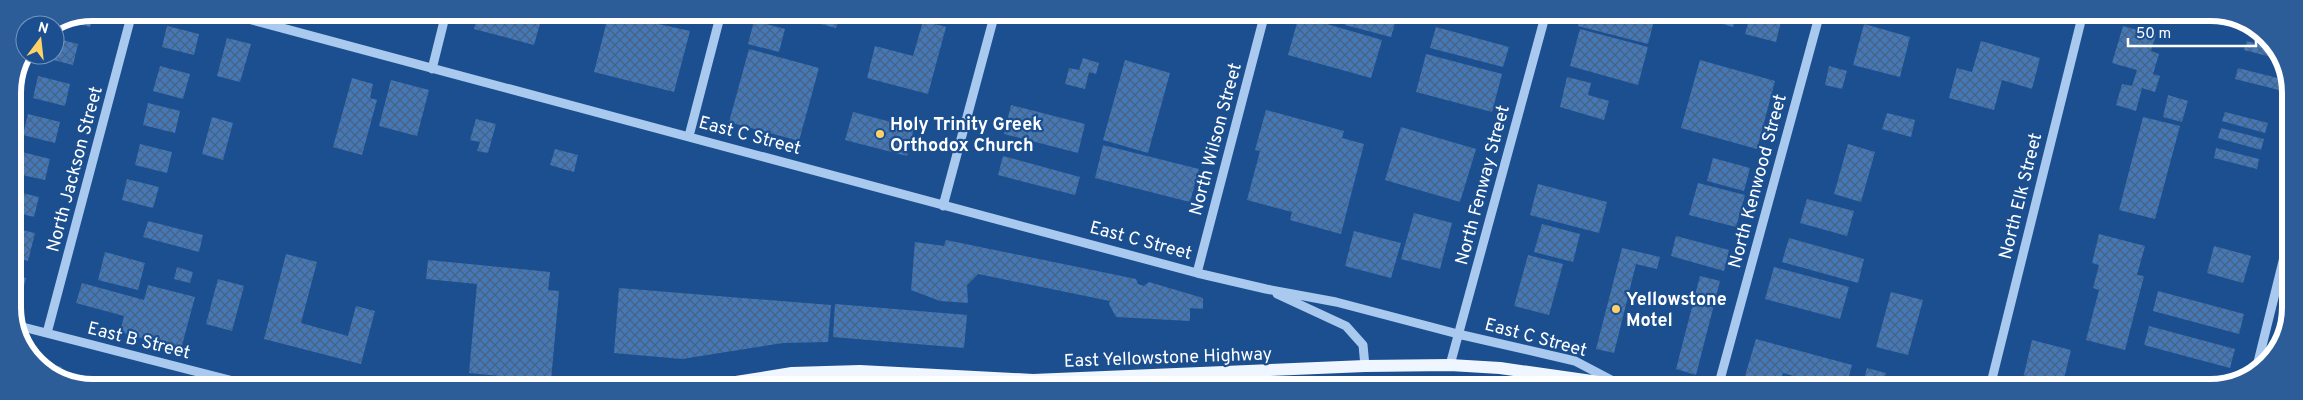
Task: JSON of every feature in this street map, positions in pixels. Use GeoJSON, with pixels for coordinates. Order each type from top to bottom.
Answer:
{"type":"FeatureCollection","features":[{"type":"Feature","properties":{"kind":"main road","name":"East Yellowstone Highway"},"geometry":{"type":"LineString","coordinates":[[1057,379],[1365,366],[1450,365],[1500,368],[1582,379]]}},
{"type":"Feature","properties":{"kind":"main road","name":"East Yellowstone Highway"},"geometry":{"type":"LineString","coordinates":[[754,379],[792,373],[860,371],[1014,379]]}},
{"type":"Feature","properties":{"kind":"street","name":"North Jackson Street"},"geometry":{"type":"LineString","coordinates":[[47,333],[130,21]]}},
{"type":"Feature","properties":{"kind":"street","name":"East C Street"},"geometry":{"type":"LineString","coordinates":[[259,21],[1197,273],[1266,289],[1336,302],[1458,334],[1575,361],[1609,379]]}},
{"type":"Feature","properties":{"kind":"street"},"geometry":{"type":"LineString","coordinates":[[432,69],[444,21]]}},
{"type":"Feature","properties":{"kind":"street"},"geometry":{"type":"LineString","coordinates":[[689,136],[719,21]]}},
{"type":"Feature","properties":{"kind":"street"},"geometry":{"type":"LineString","coordinates":[[944,206],[993,21]]}},
{"type":"Feature","properties":{"kind":"street","name":"North Wilson Street"},"geometry":{"type":"LineString","coordinates":[[1197,273],[1263,21]]}},
{"type":"Feature","properties":{"kind":"street","name":"North Fenway Street"},"geometry":{"type":"LineString","coordinates":[[1450,365],[1544,21]]}},
{"type":"Feature","properties":{"kind":"street","name":"North Kenwood Street"},"geometry":{"type":"LineString","coordinates":[[1720,379],[1818,21]]}},
{"type":"Feature","properties":{"kind":"street","name":"North Elk Street"},"geometry":{"type":"LineString","coordinates":[[1992,379],[2081,21]]}},
{"type":"Feature","properties":{"kind":"street"},"geometry":{"type":"LineString","coordinates":[[2259,359],[2282,268]]}},
{"type":"Feature","properties":{"kind":"street","name":"East C Street"},"geometry":{"type":"LineString","coordinates":[[1266,289],[1346,326],[1364,345],[1365,366]]}},
{"type":"Feature","properties":{"kind":"street","name":"East B Street"},"geometry":{"type":"LineString","coordinates":[[24,327],[225,379]]}},
{"type":"Feature","properties":{"kind":"building"},"geometry":{"type":"Polygon","coordinates":[[[91,21],[90,27],[77,24],[91,21]]]}},
{"type":"Feature","properties":{"kind":"building"},"geometry":{"type":"Polygon","coordinates":[[[476,21],[541,21],[534,45],[474,29],[476,21]]]}},
{"type":"Feature","properties":{"kind":"building"},"geometry":{"type":"Polygon","coordinates":[[[607,21],[645,21],[690,31],[674,92],[594,72],[607,21]]]}},
{"type":"Feature","properties":{"kind":"building"},"geometry":{"type":"Polygon","coordinates":[[[754,21],[785,29],[779,52],[748,44],[754,21]]]}},
{"type":"Feature","properties":{"kind":"building"},"geometry":{"type":"Polygon","coordinates":[[[809,21],[838,21],[836,28],[809,21]]]}},
{"type":"Feature","properties":{"kind":"building"},"geometry":{"type":"Polygon","coordinates":[[[923,21],[946,27],[928,94],[867,78],[875,46],[913,56],[923,21]]]}},
{"type":"Feature","properties":{"kind":"building"},"geometry":{"type":"Polygon","coordinates":[[[1298,21],[1316,21],[1382,40],[1371,78],[1288,55],[1298,21]]]}},
{"type":"Feature","properties":{"kind":"building"},"geometry":{"type":"Polygon","coordinates":[[[1346,21],[1396,21],[1391,37],[1345,25],[1346,21]]]}},
{"type":"Feature","properties":{"kind":"building"},"geometry":{"type":"Polygon","coordinates":[[[1579,21],[1654,21],[1648,44],[1578,26],[1579,21]]]}},
{"type":"Feature","properties":{"kind":"building"},"geometry":{"type":"Polygon","coordinates":[[[1712,21],[1735,21],[1733,27],[1712,21]]]}},
{"type":"Feature","properties":{"kind":"building"},"geometry":{"type":"Polygon","coordinates":[[[1749,21],[1781,21],[1776,42],[1745,34],[1749,21]]]}},
{"type":"Feature","properties":{"kind":"building"},"geometry":{"type":"Polygon","coordinates":[[[1864,24],[1910,37],[1900,77],[1853,65],[1864,24]]]}},
{"type":"Feature","properties":{"kind":"building"},"geometry":{"type":"Polygon","coordinates":[[[167,26],[199,34],[194,55],[162,47],[167,26]]]}},
{"type":"Feature","properties":{"kind":"building"},"geometry":{"type":"Polygon","coordinates":[[[2123,26],[2156,35],[2151,51],[2159,54],[2153,74],[2160,76],[2155,92],[2142,88],[2136,111],[2116,105],[2122,84],[2132,86],[2137,70],[2112,63],[2123,26]]]}},
{"type":"Feature","properties":{"kind":"building"},"geometry":{"type":"Polygon","coordinates":[[[1436,27],[1509,47],[1503,67],[1430,48],[1436,27]]]}},
{"type":"Feature","properties":{"kind":"building"},"geometry":{"type":"Polygon","coordinates":[[[1580,29],[1648,47],[1638,85],[1570,66],[1580,29]]]}},
{"type":"Feature","properties":{"kind":"building"},"geometry":{"type":"Polygon","coordinates":[[[227,38],[251,44],[240,82],[217,76],[227,38]]]}},
{"type":"Feature","properties":{"kind":"building"},"geometry":{"type":"Polygon","coordinates":[[[65,41],[78,44],[73,65],[65,63],[65,41]]]}},
{"type":"Feature","properties":{"kind":"building"},"geometry":{"type":"Polygon","coordinates":[[[1981,41],[2040,58],[2032,89],[2002,80],[1994,110],[1949,98],[1957,68],[1972,72],[1981,41]]]}},
{"type":"Feature","properties":{"kind":"building"},"geometry":{"type":"Polygon","coordinates":[[[2247,41],[2264,46],[2272,57],[2244,50],[2247,41]]]}},
{"type":"Feature","properties":{"kind":"building"},"geometry":{"type":"Polygon","coordinates":[[[749,49],[819,68],[799,141],[729,122],[749,49]]]}},
{"type":"Feature","properties":{"kind":"building"},"geometry":{"type":"Polygon","coordinates":[[[1426,54],[1502,74],[1492,112],[1416,92],[1426,54]]]}},
{"type":"Feature","properties":{"kind":"building"},"geometry":{"type":"Polygon","coordinates":[[[1083,58],[1099,63],[1096,74],[1089,72],[1085,89],[1065,84],[1069,68],[1079,70],[1083,58]]]}},
{"type":"Feature","properties":{"kind":"building"},"geometry":{"type":"Polygon","coordinates":[[[1125,60],[1170,73],[1148,153],[1103,140],[1125,60]]]}},
{"type":"Feature","properties":{"kind":"building"},"geometry":{"type":"Polygon","coordinates":[[[1700,60],[1775,81],[1757,149],[1681,128],[1700,60]]]}},
{"type":"Feature","properties":{"kind":"building"},"geometry":{"type":"Polygon","coordinates":[[[160,66],[190,74],[183,99],[153,91],[160,66]]]}},
{"type":"Feature","properties":{"kind":"building"},"geometry":{"type":"Polygon","coordinates":[[[1829,66],[1847,71],[1842,89],[1825,85],[1829,66]]]}},
{"type":"Feature","properties":{"kind":"building"},"geometry":{"type":"Polygon","coordinates":[[[2238,68],[2280,79],[2282,91],[2235,79],[2238,68]]]}},
{"type":"Feature","properties":{"kind":"building"},"geometry":{"type":"Polygon","coordinates":[[[38,76],[70,84],[65,106],[33,98],[38,76]]]}},
{"type":"Feature","properties":{"kind":"building"},"geometry":{"type":"Polygon","coordinates":[[[1567,77],[1591,83],[1588,95],[1609,101],[1604,120],[1560,107],[1567,77]]]}},
{"type":"Feature","properties":{"kind":"building"},"geometry":{"type":"Polygon","coordinates":[[[352,78],[373,84],[370,98],[377,100],[362,155],[333,147],[352,78]]]}},
{"type":"Feature","properties":{"kind":"building"},"geometry":{"type":"Polygon","coordinates":[[[391,80],[429,90],[417,136],[379,126],[391,80]]]}},
{"type":"Feature","properties":{"kind":"building"},"geometry":{"type":"Polygon","coordinates":[[[2168,95],[2188,101],[2182,122],[2163,117],[2168,95]]]}},
{"type":"Feature","properties":{"kind":"building"},"geometry":{"type":"Polygon","coordinates":[[[148,103],[180,111],[175,133],[143,125],[148,103]]]}},
{"type":"Feature","properties":{"kind":"building"},"geometry":{"type":"Polygon","coordinates":[[[1011,105],[1085,124],[1078,153],[1004,134],[1011,105]]]}},
{"type":"Feature","properties":{"kind":"building"},"geometry":{"type":"Polygon","coordinates":[[[1266,110],[1344,131],[1342,138],[1364,144],[1341,234],[1290,220],[1292,212],[1247,200],[1260,151],[1255,150],[1266,110]]]}},
{"type":"Feature","properties":{"kind":"building","name":"Holy Trinity Greek Orthodox Church"},"geometry":{"type":"Polygon","coordinates":[[[853,112],[914,128],[907,156],[845,140],[853,112]]]}},
{"type":"Feature","properties":{"kind":"building"},"geometry":{"type":"Polygon","coordinates":[[[2225,112],[2268,123],[2265,133],[2222,121],[2225,112]]]}},
{"type":"Feature","properties":{"kind":"building"},"geometry":{"type":"Polygon","coordinates":[[[1887,113],[1915,120],[1911,137],[1882,129],[1887,113]]]}},
{"type":"Feature","properties":{"kind":"building"},"geometry":{"type":"Polygon","coordinates":[[[28,114],[60,122],[55,143],[23,135],[28,114]]]}},
{"type":"Feature","properties":{"kind":"building"},"geometry":{"type":"Polygon","coordinates":[[[212,117],[233,123],[223,160],[202,154],[212,117]]]}},
{"type":"Feature","properties":{"kind":"building"},"geometry":{"type":"Polygon","coordinates":[[[2143,117],[2180,126],[2155,219],[2119,210],[2143,117]]]}},
{"type":"Feature","properties":{"kind":"building"},"geometry":{"type":"Polygon","coordinates":[[[476,119],[496,124],[488,153],[477,151],[480,142],[470,140],[476,119]]]}},
{"type":"Feature","properties":{"kind":"building"},"geometry":{"type":"Polygon","coordinates":[[[1401,127],[1476,149],[1460,202],[1385,180],[1401,127]]]}},
{"type":"Feature","properties":{"kind":"building"},"geometry":{"type":"Polygon","coordinates":[[[2221,128],[2264,139],[2261,150],[2218,138],[2221,128]]]}},
{"type":"Feature","properties":{"kind":"building"},"geometry":{"type":"Polygon","coordinates":[[[140,144],[172,152],[167,173],[135,165],[140,144]]]}},
{"type":"Feature","properties":{"kind":"building"},"geometry":{"type":"Polygon","coordinates":[[[1848,144],[1875,152],[1861,202],[1834,194],[1848,144]]]}},
{"type":"Feature","properties":{"kind":"building"},"geometry":{"type":"Polygon","coordinates":[[[1103,145],[1199,169],[1190,202],[1095,178],[1103,145]]]}},
{"type":"Feature","properties":{"kind":"building"},"geometry":{"type":"Polygon","coordinates":[[[2216,148],[2259,159],[2257,169],[2214,158],[2216,148]]]}},
{"type":"Feature","properties":{"kind":"building"},"geometry":{"type":"Polygon","coordinates":[[[555,149],[578,155],[574,172],[550,165],[555,149]]]}},
{"type":"Feature","properties":{"kind":"building"},"geometry":{"type":"Polygon","coordinates":[[[21,152],[50,159],[45,180],[21,175],[21,152]]]}},
{"type":"Feature","properties":{"kind":"building"},"geometry":{"type":"Polygon","coordinates":[[[1003,156],[1080,177],[1075,195],[998,175],[1003,156]]]}},
{"type":"Feature","properties":{"kind":"building"},"geometry":{"type":"Polygon","coordinates":[[[1713,158],[1750,168],[1744,191],[1707,181],[1713,158]]]}},
{"type":"Feature","properties":{"kind":"building"},"geometry":{"type":"Polygon","coordinates":[[[127,179],[159,187],[153,208],[122,200],[127,179]]]}},
{"type":"Feature","properties":{"kind":"building"},"geometry":{"type":"Polygon","coordinates":[[[1698,183],[1745,195],[1736,227],[1689,215],[1698,183]]]}},
{"type":"Feature","properties":{"kind":"building"},"geometry":{"type":"Polygon","coordinates":[[[1538,184],[1607,202],[1599,233],[1530,215],[1538,184]]]}},
{"type":"Feature","properties":{"kind":"building"},"geometry":{"type":"Polygon","coordinates":[[[21,193],[39,197],[34,217],[21,214],[21,193]]]}},
{"type":"Feature","properties":{"kind":"building"},"geometry":{"type":"Polygon","coordinates":[[[1807,199],[1854,211],[1847,236],[1800,223],[1807,199]]]}},
{"type":"Feature","properties":{"kind":"building"},"geometry":{"type":"Polygon","coordinates":[[[1414,213],[1452,223],[1440,269],[1401,259],[1414,213]]]}},
{"type":"Feature","properties":{"kind":"building"},"geometry":{"type":"Polygon","coordinates":[[[148,221],[203,235],[199,252],[143,237],[148,221]]]}},
{"type":"Feature","properties":{"kind":"building"},"geometry":{"type":"Polygon","coordinates":[[[1542,224],[1580,234],[1573,262],[1534,252],[1542,224]]]}},
{"type":"Feature","properties":{"kind":"building"},"geometry":{"type":"Polygon","coordinates":[[[21,230],[35,233],[28,261],[21,259],[21,230]]]}},
{"type":"Feature","properties":{"kind":"building"},"geometry":{"type":"Polygon","coordinates":[[[1354,231],[1401,243],[1391,278],[1345,266],[1354,231]]]}},
{"type":"Feature","properties":{"kind":"building"},"geometry":{"type":"Polygon","coordinates":[[[2099,234],[2145,246],[2137,275],[2144,276],[2125,350],[2086,340],[2099,290],[2093,288],[2099,265],[2092,263],[2099,234]]]}},
{"type":"Feature","properties":{"kind":"building"},"geometry":{"type":"Polygon","coordinates":[[[1676,236],[1729,250],[1724,271],[1671,256],[1676,236]]]}},
{"type":"Feature","properties":{"kind":"building"},"geometry":{"type":"Polygon","coordinates":[[[1789,238],[1864,259],[1858,283],[1782,262],[1789,238]]]}},
{"type":"Feature","properties":{"kind":"building"},"geometry":{"type":"Polygon","coordinates":[[[946,240],[1136,279],[1138,284],[1144,286],[1149,282],[1203,298],[1203,309],[1190,308],[1190,321],[1116,317],[1109,304],[1110,301],[978,274],[967,285],[968,303],[940,301],[911,290],[915,242],[944,246],[946,240]]]}},
{"type":"Feature","properties":{"kind":"building"},"geometry":{"type":"Polygon","coordinates":[[[2214,246],[2251,256],[2243,283],[2207,273],[2214,246]]]}},
{"type":"Feature","properties":{"kind":"building","name":"Yellowstone Motel"},"geometry":{"type":"Polygon","coordinates":[[[1622,248],[1660,257],[1657,269],[1636,264],[1614,353],[1596,349],[1622,248]]]}},
{"type":"Feature","properties":{"kind":"building"},"geometry":{"type":"Polygon","coordinates":[[[105,252],[145,263],[138,290],[98,280],[105,252]]]}},
{"type":"Feature","properties":{"kind":"building"},"geometry":{"type":"Polygon","coordinates":[[[286,254],[317,262],[301,323],[348,336],[356,306],[375,311],[361,364],[264,339],[286,254]]]}},
{"type":"Feature","properties":{"kind":"building"},"geometry":{"type":"Polygon","coordinates":[[[1528,255],[1563,264],[1549,315],[1514,306],[1528,255]]]}},
{"type":"Feature","properties":{"kind":"building"},"geometry":{"type":"Polygon","coordinates":[[[428,260],[550,272],[548,290],[559,291],[551,379],[530,379],[469,373],[477,284],[426,279],[428,260]]]}},
{"type":"Feature","properties":{"kind":"building"},"geometry":{"type":"Polygon","coordinates":[[[177,267],[193,272],[190,283],[174,279],[177,267]]]}},
{"type":"Feature","properties":{"kind":"building"},"geometry":{"type":"Polygon","coordinates":[[[1774,267],[1849,287],[1840,319],[1765,299],[1774,267]]]}},
{"type":"Feature","properties":{"kind":"building"},"geometry":{"type":"Polygon","coordinates":[[[1700,276],[1720,281],[1696,375],[1676,369],[1700,276]]]}},
{"type":"Feature","properties":{"kind":"building"},"geometry":{"type":"Polygon","coordinates":[[[21,277],[26,278],[21,295],[21,277]]]}},
{"type":"Feature","properties":{"kind":"building"},"geometry":{"type":"Polygon","coordinates":[[[218,279],[244,286],[232,331],[206,324],[218,279]]]}},
{"type":"Feature","properties":{"kind":"building"},"geometry":{"type":"Polygon","coordinates":[[[82,283],[144,300],[148,285],[195,297],[181,349],[120,332],[124,316],[76,303],[82,283]]]}},
{"type":"Feature","properties":{"kind":"building"},"geometry":{"type":"Polygon","coordinates":[[[619,288],[831,305],[828,342],[783,343],[682,359],[614,353],[619,288]]]}},
{"type":"Feature","properties":{"kind":"building"},"geometry":{"type":"Polygon","coordinates":[[[2158,291],[2244,314],[2239,334],[2153,311],[2158,291]]]}},
{"type":"Feature","properties":{"kind":"building"},"geometry":{"type":"Polygon","coordinates":[[[1891,292],[1923,300],[1908,355],[1876,347],[1891,292]]]}},
{"type":"Feature","properties":{"kind":"building"},"geometry":{"type":"Polygon","coordinates":[[[835,304],[967,315],[964,348],[833,337],[835,304]]]}},
{"type":"Feature","properties":{"kind":"building"},"geometry":{"type":"Polygon","coordinates":[[[2149,326],[2235,349],[2230,368],[2144,345],[2149,326]]]}},
{"type":"Feature","properties":{"kind":"building"},"geometry":{"type":"Polygon","coordinates":[[[1756,339],[1852,365],[1848,379],[1804,379],[1783,373],[1781,379],[1755,379],[1745,376],[1756,339]]]}},
{"type":"Feature","properties":{"kind":"building"},"geometry":{"type":"Polygon","coordinates":[[[2032,340],[2071,350],[2064,379],[2023,379],[2032,340]]]}},
{"type":"Feature","properties":{"kind":"building"},"geometry":{"type":"Polygon","coordinates":[[[48,363],[62,367],[61,371],[48,363]]]}},
{"type":"Feature","properties":{"kind":"building"},"geometry":{"type":"Polygon","coordinates":[[[1867,368],[1886,373],[1884,379],[1864,379],[1867,368]]]}},
{"type":"Feature","properties":{"kind":"building"},"geometry":{"type":"Polygon","coordinates":[[[70,372],[97,379],[83,378],[69,374],[70,372]]]}},
{"type":"Feature","properties":{"kind":"place","name":"Holy Trinity Greek Orthodox Church"},"geometry":{"type":"Point","coordinates":[880,134]}},
{"type":"Feature","properties":{"kind":"place","name":"Yellowstone Motel"},"geometry":{"type":"Point","coordinates":[1616,309]}}]}
